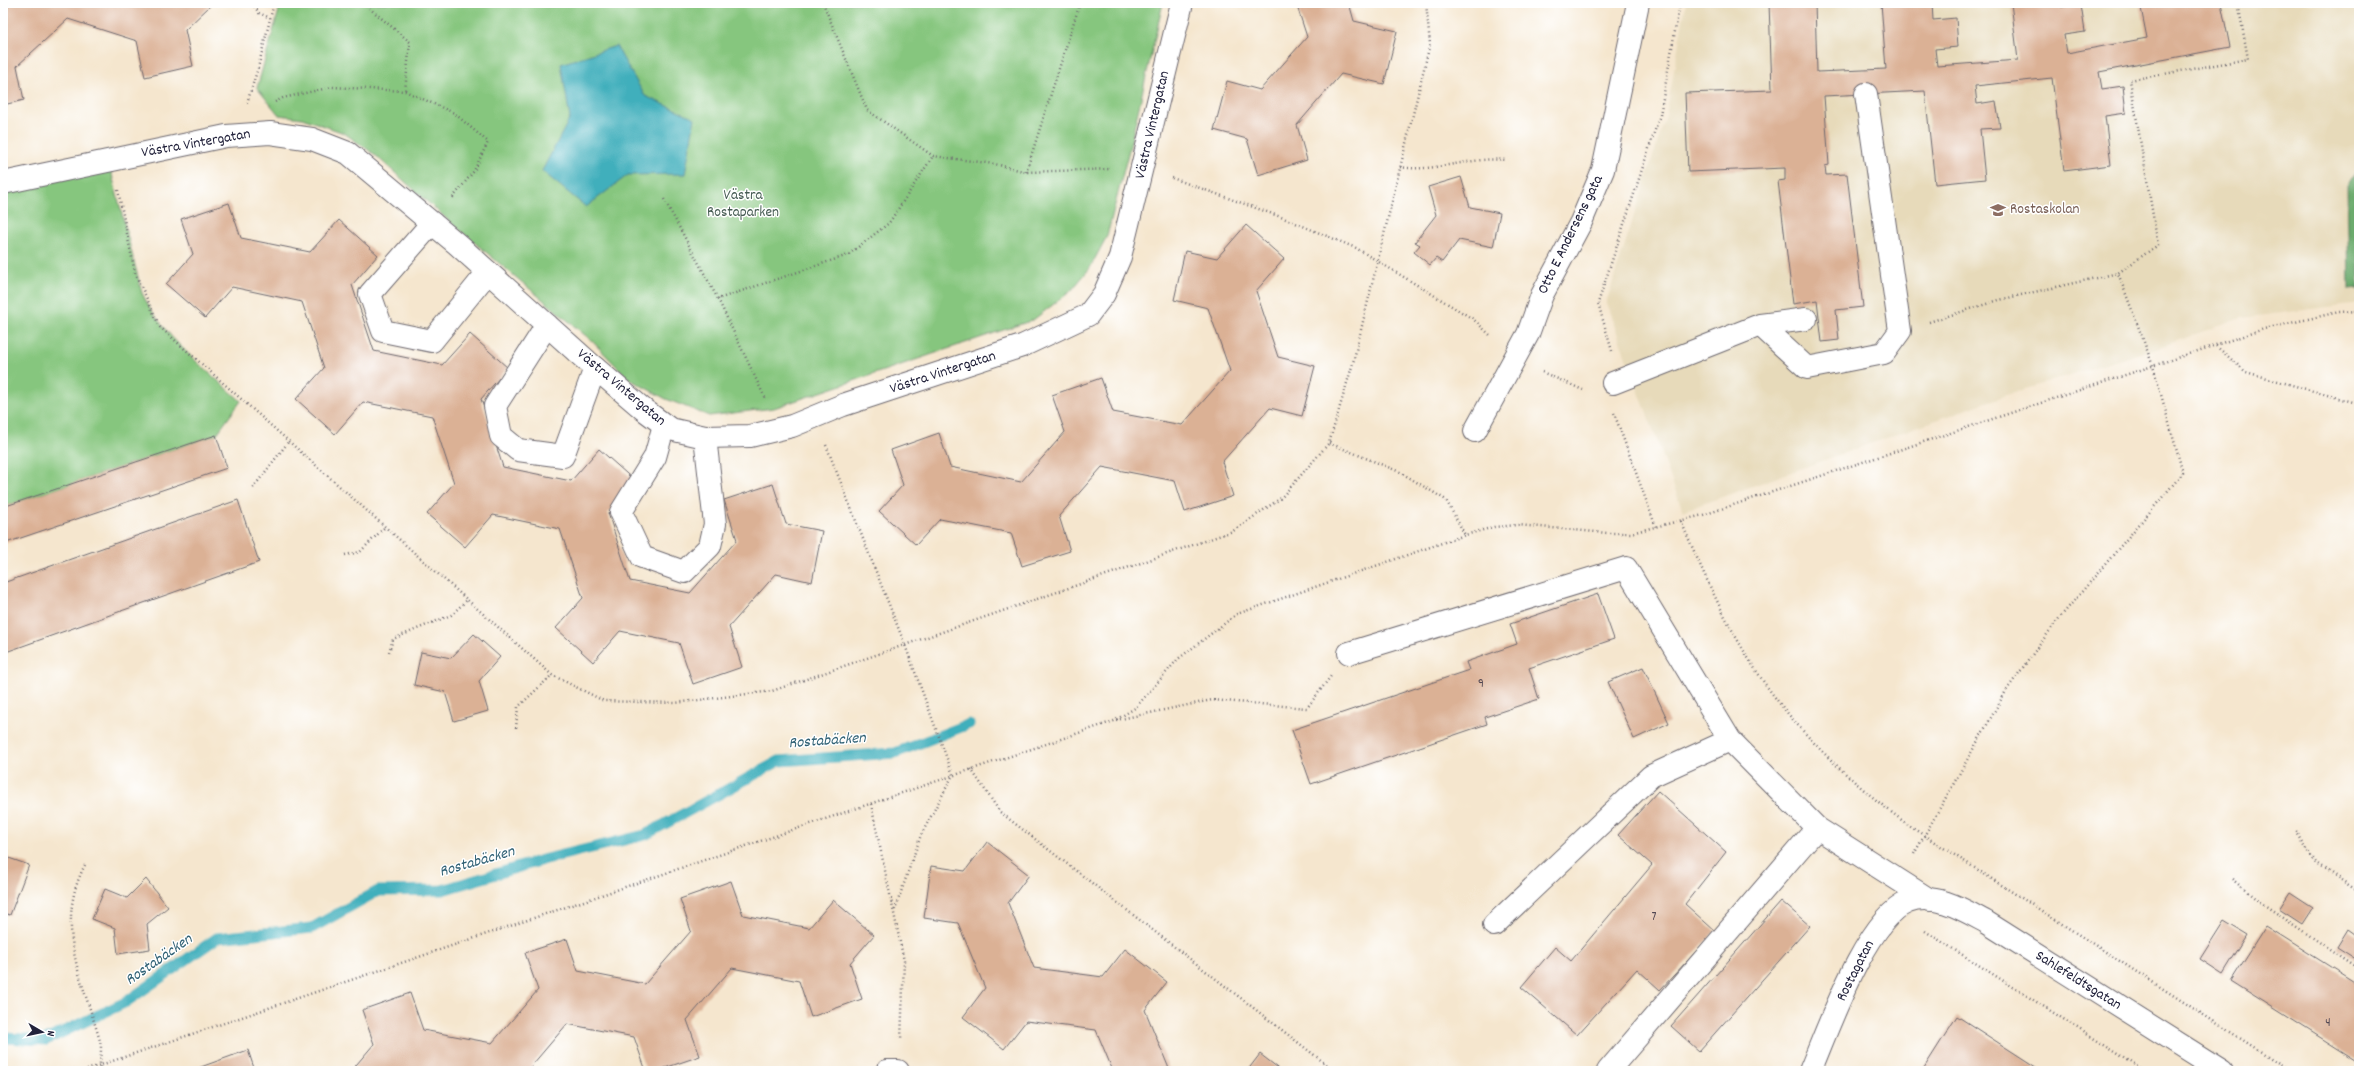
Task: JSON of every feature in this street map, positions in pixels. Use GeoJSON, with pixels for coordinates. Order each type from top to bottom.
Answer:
{"type":"FeatureCollection","features":[{"type":"Feature","properties":{"kind":"street","name":"Västra Vintergatan"},"geometry":{"type":"LineString","coordinates":[[3,183],[226,136],[270,133],[312,139],[348,153],[432,223],[595,368],[664,425],[670,429],[705,437],[750,436],[781,429],[843,405],[1022,346],[1088,315],[1104,294],[1120,257],[1143,168],[1182,3]]}},
{"type":"Feature","properties":{"kind":"street","name":"Otto E Andersens gata"},"geometry":{"type":"LineString","coordinates":[[1475,431],[1528,334],[1542,295],[1581,222],[1602,170],[1638,3]]}},
{"type":"Feature","properties":{"kind":"street"},"geometry":{"type":"LineString","coordinates":[[1760,325],[1807,368],[1884,353],[1900,331],[1866,94]]}},
{"type":"Feature","properties":{"kind":"street"},"geometry":{"type":"LineString","coordinates":[[432,223],[370,294],[382,331],[432,342],[488,272]]}},
{"type":"Feature","properties":{"kind":"street"},"geometry":{"type":"LineString","coordinates":[[1613,383],[1760,325],[1806,319]]}},
{"type":"Feature","properties":{"kind":"street"},"geometry":{"type":"LineString","coordinates":[[547,325],[495,406],[501,436],[518,450],[563,456],[595,368]]}},
{"type":"Feature","properties":{"kind":"street"},"geometry":{"type":"LineString","coordinates":[[664,425],[655,457],[621,512],[642,557],[684,572],[710,546],[714,524],[705,437]]}},
{"type":"Feature","properties":{"kind":"street"},"geometry":{"type":"LineString","coordinates":[[1349,654],[1626,568],[1730,740],[1817,828],[1930,900]]}},
{"type":"Feature","properties":{"kind":"street"},"geometry":{"type":"LineString","coordinates":[[1494,925],[1651,776],[1730,740]]}},
{"type":"Feature","properties":{"kind":"street"},"geometry":{"type":"LineString","coordinates":[[1608,1071],[1817,828]]}},
{"type":"Feature","properties":{"kind":"street","name":"Rostagatan"},"geometry":{"type":"LineString","coordinates":[[1810,1071],[1848,981],[1873,936],[1888,916],[1894,911],[1909,902],[1930,900]]}},
{"type":"Feature","properties":{"kind":"street","name":"Sahlefeldtsgatan"},"geometry":{"type":"LineString","coordinates":[[1930,900],[1953,904],[1986,922],[2222,1071]]}},
{"type":"Feature","properties":{"kind":"street"},"geometry":{"type":"LineString","coordinates":[[887,1071],[898,1071]]}},
{"type":"Feature","properties":{"kind":"path"},"geometry":{"type":"LineString","coordinates":[[252,3],[259,13],[270,18]]}},
{"type":"Feature","properties":{"kind":"path"},"geometry":{"type":"LineString","coordinates":[[248,135],[242,121],[258,68],[274,3]]}},
{"type":"Feature","properties":{"kind":"path"},"geometry":{"type":"LineString","coordinates":[[362,3],[410,42],[405,91]]}},
{"type":"Feature","properties":{"kind":"path"},"geometry":{"type":"LineString","coordinates":[[823,3],[867,110],[933,156],[995,164],[1026,172],[1143,168],[1281,217],[1356,248],[1473,319],[1514,358],[1581,390],[1613,383]]}},
{"type":"Feature","properties":{"kind":"path"},"geometry":{"type":"LineString","coordinates":[[1026,172],[1080,3]]}},
{"type":"Feature","properties":{"kind":"path"},"geometry":{"type":"LineString","coordinates":[[111,160],[136,273],[160,327],[552,675],[604,701],[675,703],[772,691],[1233,531],[1281,498],[1329,443],[1353,363],[1430,44],[1426,3]]}},
{"type":"Feature","properties":{"kind":"path"},"geometry":{"type":"LineString","coordinates":[[1656,527],[1612,407],[1614,358],[1598,303],[1660,115],[1680,3]]}},
{"type":"Feature","properties":{"kind":"path"},"geometry":{"type":"LineString","coordinates":[[1900,331],[1999,300],[2118,273],[2158,245],[2130,80],[2248,59],[2238,3]]}},
{"type":"Feature","properties":{"kind":"path"},"geometry":{"type":"LineString","coordinates":[[269,105],[283,98],[332,87],[405,91],[454,113],[488,142],[474,171],[432,223]]}},
{"type":"Feature","properties":{"kind":"path"},"geometry":{"type":"LineString","coordinates":[[718,300],[848,255],[889,224],[933,156]]}},
{"type":"Feature","properties":{"kind":"path"},"geometry":{"type":"LineString","coordinates":[[1400,167],[1416,170],[1487,158],[1507,160]]}},
{"type":"Feature","properties":{"kind":"path"},"geometry":{"type":"LineString","coordinates":[[664,199],[718,300],[781,429]]}},
{"type":"Feature","properties":{"kind":"path"},"geometry":{"type":"LineString","coordinates":[[1899,880],[2006,691],[2056,622],[2183,473],[2153,366],[2118,273]]}},
{"type":"Feature","properties":{"kind":"path"},"geometry":{"type":"LineString","coordinates":[[1114,720],[1135,708],[1178,659],[1237,614],[1465,535],[1494,527],[1518,525],[1607,533],[1631,533],[1681,521],[1760,497],[2281,324],[2339,312],[2359,311]]}},
{"type":"Feature","properties":{"kind":"path"},"geometry":{"type":"LineString","coordinates":[[2216,346],[2246,372],[2359,404]]}},
{"type":"Feature","properties":{"kind":"path"},"geometry":{"type":"LineString","coordinates":[[815,417],[905,645],[953,775],[921,835],[894,912]]}},
{"type":"Feature","properties":{"kind":"path"},"geometry":{"type":"LineString","coordinates":[[253,488],[289,441]]}},
{"type":"Feature","properties":{"kind":"path"},"geometry":{"type":"LineString","coordinates":[[1329,443],[1400,472],[1446,500],[1465,535]]}},
{"type":"Feature","properties":{"kind":"path"},"geometry":{"type":"LineString","coordinates":[[1681,521],[1706,579],[1754,666],[1777,700],[1826,755],[1879,803],[1924,836],[2291,1071]]}},
{"type":"Feature","properties":{"kind":"path"},"geometry":{"type":"LineString","coordinates":[[345,555],[360,552],[385,526]]}},
{"type":"Feature","properties":{"kind":"path"},"geometry":{"type":"LineString","coordinates":[[389,652],[393,638],[451,615],[467,600]]}},
{"type":"Feature","properties":{"kind":"path"},"geometry":{"type":"LineString","coordinates":[[83,1071],[871,804],[1114,720],[1212,700],[1307,708],[1349,654]]}},
{"type":"Feature","properties":{"kind":"path"},"geometry":{"type":"LineString","coordinates":[[516,728],[518,707],[552,675]]}},
{"type":"Feature","properties":{"kind":"path"},"geometry":{"type":"LineString","coordinates":[[971,769],[1000,812],[1335,1071]]}},
{"type":"Feature","properties":{"kind":"path"},"geometry":{"type":"LineString","coordinates":[[871,804],[904,961],[900,1047]]}},
{"type":"Feature","properties":{"kind":"path"},"geometry":{"type":"LineString","coordinates":[[2296,830],[2316,863],[2359,892]]}},
{"type":"Feature","properties":{"kind":"path"},"geometry":{"type":"LineString","coordinates":[[85,865],[77,880],[70,910],[70,931],[78,975],[98,1037],[102,1055],[99,1066],[101,1071]]}},
{"type":"Feature","properties":{"kind":"path"},"geometry":{"type":"LineString","coordinates":[[2232,879],[2257,900],[2359,968]]}},
{"type":"Feature","properties":{"kind":"path"},"geometry":{"type":"LineString","coordinates":[[1894,911],[2145,1071]]}},
{"type":"Feature","properties":{"kind":"shaded area","name":"Rostaskolan"},"geometry":{"type":"Polygon","coordinates":[[[1686,3],[2359,3],[2359,303],[2241,318],[2157,348],[2006,395],[1683,511],[1606,303],[1666,116],[1686,3]]]}},
{"type":"Feature","properties":{"kind":"green space","name":"Västra Rostaparken"},"geometry":{"type":"Polygon","coordinates":[[[273,3],[1163,3],[1130,146],[1107,236],[1090,268],[1071,291],[1033,320],[774,408],[709,416],[666,399],[629,379],[592,341],[450,222],[374,154],[344,133],[302,118],[279,115],[257,88],[279,10],[273,3]]]}},
{"type":"Feature","properties":{"kind":"green space"},"geometry":{"type":"Polygon","coordinates":[[[108,159],[142,293],[161,324],[173,338],[186,352],[241,401],[216,435],[3,507],[3,249],[7,248],[3,228],[3,182],[108,159]]]}},
{"type":"Feature","properties":{"kind":"green space"},"geometry":{"type":"Polygon","coordinates":[[[2359,169],[2359,289],[2349,290],[2347,183],[2359,169]]]}},
{"type":"Feature","properties":{"kind":"water"},"geometry":{"type":"Polygon","coordinates":[[[616,46],[645,96],[695,118],[685,174],[628,175],[586,207],[542,171],[570,118],[561,64],[616,46]]]}},
{"type":"Feature","properties":{"kind":"building"},"geometry":{"type":"Polygon","coordinates":[[[12,3],[212,4],[185,30],[193,66],[145,77],[137,41],[68,19],[17,66],[24,100],[3,105],[3,11],[12,3]]]}},
{"type":"Feature","properties":{"kind":"building"},"geometry":{"type":"Polygon","coordinates":[[[1296,3],[1349,3],[1354,21],[1397,31],[1384,84],[1341,74],[1297,125],[1307,160],[1258,175],[1247,139],[1214,130],[1227,81],[1260,90],[1307,37],[1296,3]]]}},
{"type":"Feature","properties":{"kind":"building"},"geometry":{"type":"Polygon","coordinates":[[[1769,3],[1815,3],[1817,72],[1886,69],[1881,3],[1932,3],[1933,20],[1956,18],[1958,47],[1935,49],[1937,66],[2018,60],[2011,3],[2060,3],[2061,7],[2081,5],[2085,32],[2064,35],[2067,53],[2147,38],[2140,3],[2221,3],[2230,47],[2099,72],[2102,89],[2123,86],[2126,113],[2105,116],[2111,165],[2064,171],[2052,78],[1975,86],[1977,104],[1996,101],[2000,128],[1980,129],[1985,179],[1935,184],[1925,91],[1824,96],[1829,165],[1825,166],[1826,175],[1847,174],[1863,307],[1836,310],[1839,340],[1822,342],[1817,300],[1793,304],[1778,181],[1785,180],[1785,168],[1688,172],[1685,93],[1772,90],[1769,3]]]}},
{"type":"Feature","properties":{"kind":"building"},"geometry":{"type":"Polygon","coordinates":[[[1461,177],[1470,207],[1500,213],[1493,247],[1459,240],[1442,262],[1436,258],[1430,265],[1414,252],[1420,245],[1415,242],[1436,215],[1428,187],[1461,177]]]}},
{"type":"Feature","properties":{"kind":"building"},"geometry":{"type":"Polygon","coordinates":[[[229,203],[241,238],[310,252],[339,220],[378,255],[352,285],[374,351],[442,365],[470,334],[508,368],[481,399],[503,467],[571,481],[599,449],[636,482],[608,513],[630,581],[690,593],[737,540],[724,500],[773,484],[786,524],[822,531],[812,582],[776,574],[729,627],[742,667],[693,684],[679,643],[620,631],[593,662],[556,628],[583,598],[560,529],[493,515],[465,547],[427,514],[454,483],[432,416],[363,402],[335,434],[296,399],[324,368],[302,302],[232,287],[205,318],[166,284],[193,254],[181,219],[229,203]]]}},
{"type":"Feature","properties":{"kind":"building"},"geometry":{"type":"Polygon","coordinates":[[[1246,225],[1284,259],[1256,291],[1278,357],[1315,366],[1302,416],[1270,408],[1222,462],[1233,496],[1185,512],[1175,481],[1102,467],[1059,516],[1070,551],[1022,566],[1011,533],[940,519],[916,545],[879,511],[903,485],[891,450],[939,433],[950,467],[1021,482],[1065,432],[1052,395],[1101,378],[1113,412],[1182,425],[1230,371],[1208,308],[1174,300],[1185,251],[1217,258],[1246,225]]]}},
{"type":"Feature","properties":{"kind":"building"},"geometry":{"type":"Polygon","coordinates":[[[216,435],[227,468],[3,544],[3,507],[216,435]]]}},
{"type":"Feature","properties":{"kind":"building"},"geometry":{"type":"Polygon","coordinates":[[[238,500],[259,562],[3,653],[3,583],[238,500]]]}},
{"type":"Feature","properties":{"kind":"building"},"geometry":{"type":"Polygon","coordinates":[[[1598,594],[1614,639],[1529,668],[1539,699],[1485,717],[1487,724],[1311,784],[1292,730],[1469,670],[1466,662],[1517,644],[1510,624],[1598,594]]]}},
{"type":"Feature","properties":{"kind":"building"},"geometry":{"type":"Polygon","coordinates":[[[474,634],[500,657],[479,681],[488,711],[454,721],[445,692],[414,685],[421,652],[451,658],[474,634]]]}},
{"type":"Feature","properties":{"kind":"building"},"geometry":{"type":"Polygon","coordinates":[[[1643,667],[1669,723],[1634,739],[1608,682],[1643,667]]]}},
{"type":"Feature","properties":{"kind":"building"},"geometry":{"type":"Polygon","coordinates":[[[1658,791],[1726,852],[1685,904],[1715,931],[1660,990],[1637,969],[1577,1035],[1521,987],[1555,947],[1571,961],[1652,865],[1618,835],[1658,791]]]}},
{"type":"Feature","properties":{"kind":"building"},"geometry":{"type":"Polygon","coordinates":[[[987,842],[1029,875],[1008,903],[1034,968],[1103,977],[1125,949],[1167,982],[1145,1010],[1170,1071],[1113,1071],[1096,1030],[1026,1021],[1004,1049],[963,1017],[985,988],[958,923],[924,918],[931,866],[965,871],[987,842]]]}},
{"type":"Feature","properties":{"kind":"building"},"geometry":{"type":"Polygon","coordinates":[[[3,856],[29,865],[10,915],[3,913],[3,856]]]}},
{"type":"Feature","properties":{"kind":"building"},"geometry":{"type":"Polygon","coordinates":[[[146,879],[168,907],[147,924],[150,949],[118,954],[115,928],[92,919],[105,889],[127,898],[146,879]]]}},
{"type":"Feature","properties":{"kind":"building"},"geometry":{"type":"Polygon","coordinates":[[[731,881],[743,915],[809,928],[833,900],[874,935],[850,963],[862,999],[811,1017],[799,981],[732,968],[687,1020],[700,1056],[656,1071],[646,1071],[634,1037],[567,1024],[527,1071],[351,1071],[374,1044],[362,1010],[410,993],[423,1030],[492,1043],[538,990],[525,953],[567,939],[578,971],[645,984],[691,931],[680,899],[731,881]]]}},
{"type":"Feature","properties":{"kind":"building"},"geometry":{"type":"Polygon","coordinates":[[[2290,892],[2313,907],[2302,924],[2279,909],[2290,892]]]}},
{"type":"Feature","properties":{"kind":"building"},"geometry":{"type":"Polygon","coordinates":[[[1781,901],[1810,926],[1699,1051],[1671,1026],[1781,901]]]}},
{"type":"Feature","properties":{"kind":"building"},"geometry":{"type":"Polygon","coordinates":[[[2224,921],[2247,935],[2223,974],[2200,959],[2224,921]]]}},
{"type":"Feature","properties":{"kind":"building"},"geometry":{"type":"Polygon","coordinates":[[[2266,926],[2359,985],[2359,1062],[2231,981],[2266,926]]]}},
{"type":"Feature","properties":{"kind":"building"},"geometry":{"type":"Polygon","coordinates":[[[2348,929],[2359,937],[2359,961],[2337,947],[2348,929]]]}},
{"type":"Feature","properties":{"kind":"building"},"geometry":{"type":"Polygon","coordinates":[[[1957,1016],[2042,1071],[1922,1071],[1957,1016]]]}},
{"type":"Feature","properties":{"kind":"building"},"geometry":{"type":"Polygon","coordinates":[[[248,1050],[255,1071],[199,1071],[198,1068],[248,1050]]]}},
{"type":"Feature","properties":{"kind":"building"},"geometry":{"type":"Polygon","coordinates":[[[1260,1054],[1282,1071],[1247,1071],[1260,1054]]]}},
{"type":"Feature","properties":{"kind":"waterway","name":"Rostabäcken"},"geometry":{"type":"LineString","coordinates":[[3,1038],[46,1040],[126,1002],[217,938],[312,928],[378,891],[442,890],[546,859],[645,835],[779,761],[895,753],[969,724]]}},
{"type":"Feature","properties":{"kind":"place","name":"Rostaskolan"},"geometry":{"type":"Point","coordinates":[1998,210]}}]}
